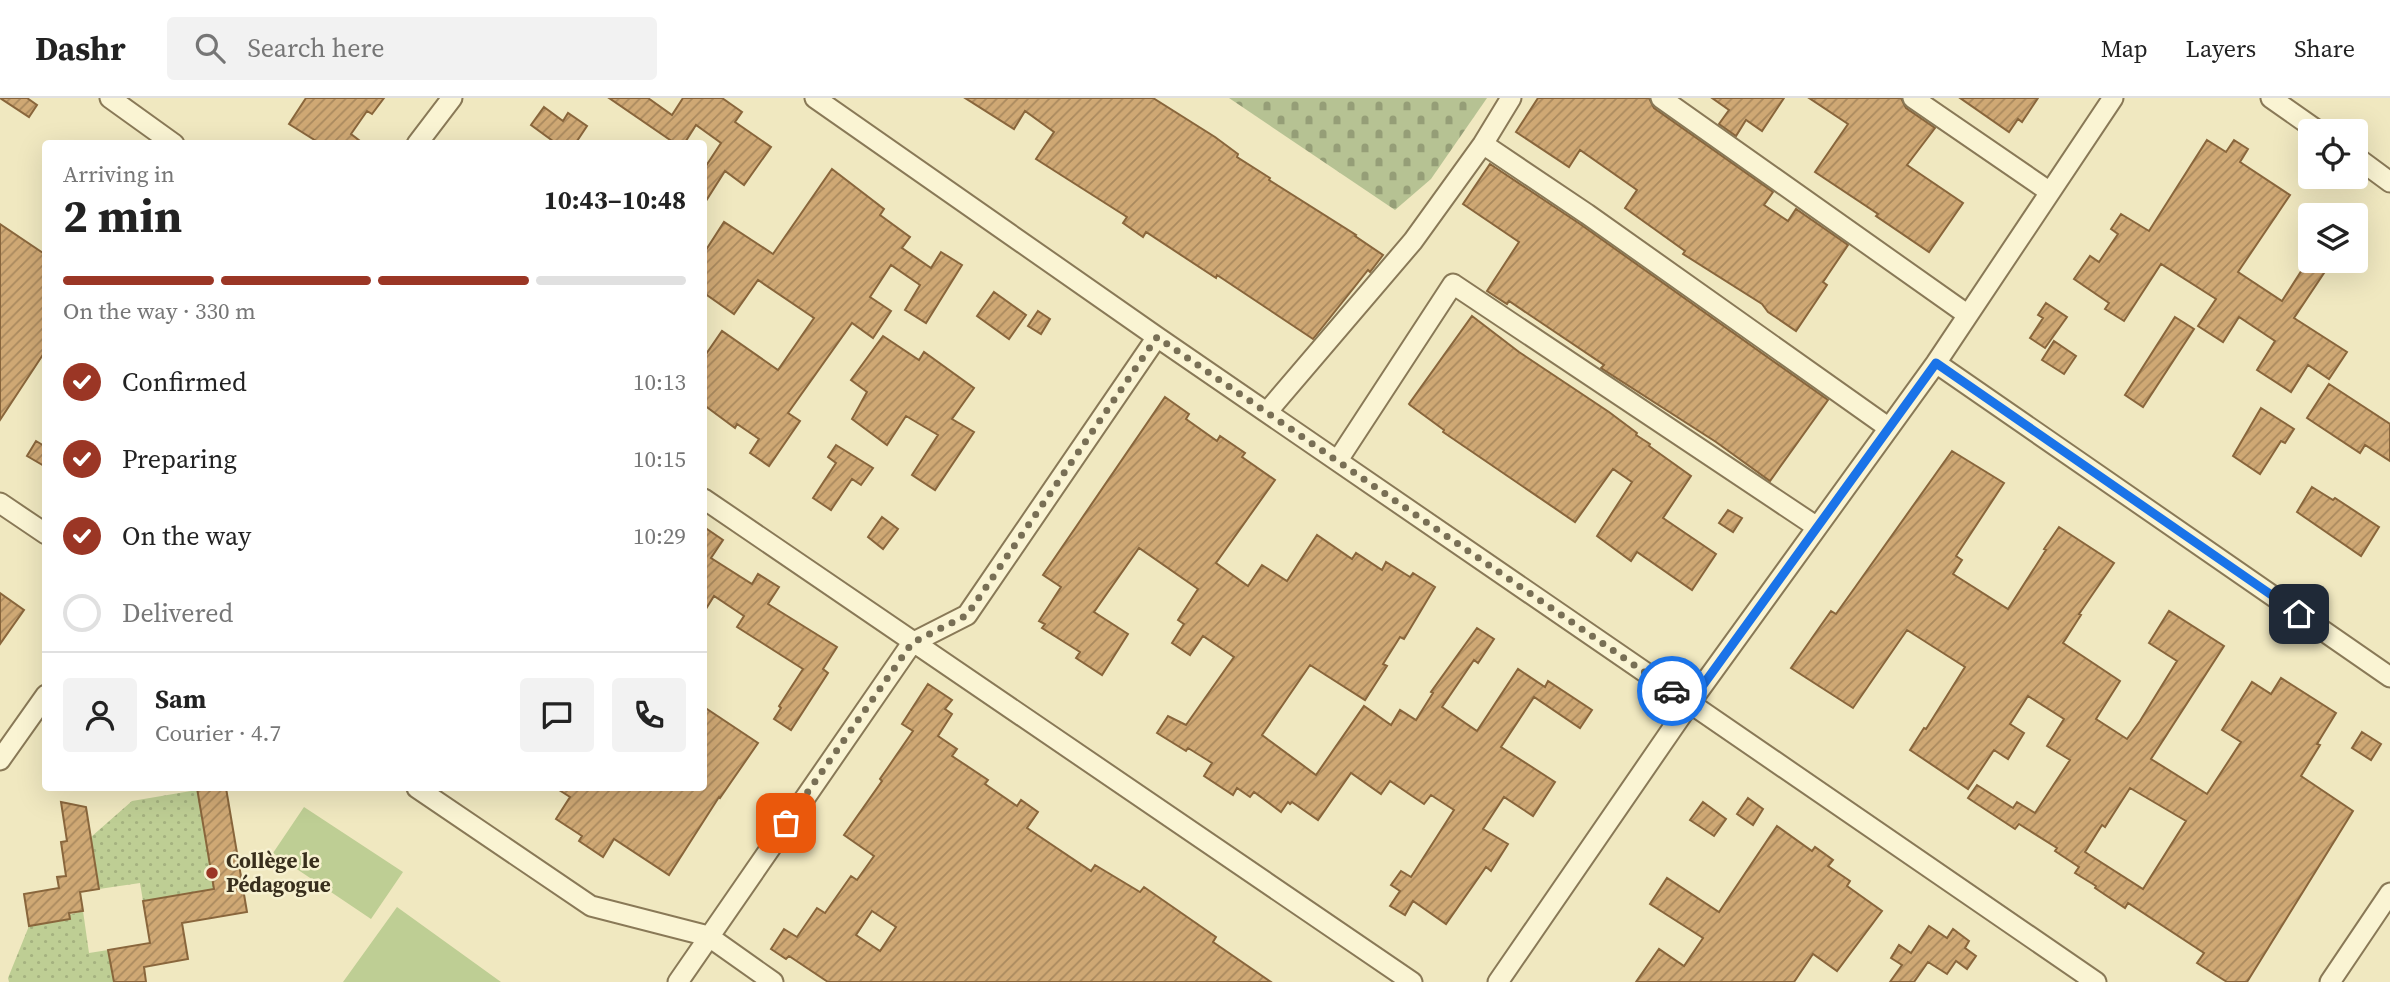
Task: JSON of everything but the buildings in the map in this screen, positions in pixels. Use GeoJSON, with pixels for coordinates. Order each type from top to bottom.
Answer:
{"type":"FeatureCollection","features":[{"type":"Feature","properties":{"kind":"street"},"geometry":{"type":"LineString","coordinates":[[110,98],[168,140]]}},
{"type":"Feature","properties":{"kind":"street"},"geometry":{"type":"LineString","coordinates":[[420,140],[452,98]]}},
{"type":"Feature","properties":{"kind":"street"},"geometry":{"type":"LineString","coordinates":[[816,98],[1157,337],[2096,982]]}},
{"type":"Feature","properties":{"kind":"street"},"geometry":{"type":"LineString","coordinates":[[1268,412],[1413,241],[1483,144],[1511,98]]}},
{"type":"Feature","properties":{"kind":"street"},"geometry":{"type":"LineString","coordinates":[[1661,98],[1968,315]]}},
{"type":"Feature","properties":{"kind":"street"},"geometry":{"type":"LineString","coordinates":[[1913,98],[2050,192]]}},
{"type":"Feature","properties":{"kind":"street"},"geometry":{"type":"LineString","coordinates":[[1498,982],[1690,703],[1936,363],[2113,98]]}},
{"type":"Feature","properties":{"kind":"street"},"geometry":{"type":"LineString","coordinates":[[2271,98],[2301,119]]}},
{"type":"Feature","properties":{"kind":"street"},"geometry":{"type":"LineString","coordinates":[[1483,144],[1587,214],[1889,428]]}},
{"type":"Feature","properties":{"kind":"street"},"geometry":{"type":"LineString","coordinates":[[2368,166],[2390,182]]}},
{"type":"Feature","properties":{"kind":"street"},"geometry":{"type":"LineString","coordinates":[[1338,460],[1453,284],[1817,527]]}},
{"type":"Feature","properties":{"kind":"street"},"geometry":{"type":"LineString","coordinates":[[678,982],[912,643],[967,615],[1157,337]]}},
{"type":"Feature","properties":{"kind":"street"},"geometry":{"type":"LineString","coordinates":[[1936,363],[2390,677]]}},
{"type":"Feature","properties":{"kind":"street"},"geometry":{"type":"LineString","coordinates":[[707,501],[1412,982]]}},
{"type":"Feature","properties":{"kind":"street"},"geometry":{"type":"LineString","coordinates":[[0,503],[42,531]]}},
{"type":"Feature","properties":{"kind":"street"},"geometry":{"type":"LineString","coordinates":[[0,760],[42,701]]}},
{"type":"Feature","properties":{"kind":"street"},"geometry":{"type":"LineString","coordinates":[[421,791],[591,906],[708,936],[773,982]]}},
{"type":"Feature","properties":{"kind":"street"},"geometry":{"type":"LineString","coordinates":[[2330,982],[2390,893]]}},
{"type":"Feature","properties":{"kind":"green space"},"geometry":{"type":"Polygon","coordinates":[[[1229,98],[1487,98],[1431,179],[1395,210],[1229,98]]]}},
{"type":"Feature","properties":{"kind":"green space"},"geometry":{"type":"Polygon","coordinates":[[[197,791],[214,889],[143,901],[140,883],[99,889],[91,837],[132,801],[197,791]]]}},
{"type":"Feature","properties":{"kind":"green space"},"geometry":{"type":"Polygon","coordinates":[[[304,807],[403,872],[371,919],[273,853],[304,807]]]}},
{"type":"Feature","properties":{"kind":"green space"},"geometry":{"type":"Polygon","coordinates":[[[397,907],[501,982],[343,982],[397,907]]]}},
{"type":"Feature","properties":{"kind":"green space"},"geometry":{"type":"Polygon","coordinates":[[[83,911],[89,953],[108,950],[114,982],[9,982],[8,978],[29,926],[83,911]]]}},
{"type":"Feature","properties":{"kind":"way so far"},"geometry":{"type":"LineString","coordinates":[[786,823],[912,643],[967,615],[1157,337],[1672,691]]}},
{"type":"Feature","properties":{"kind":"place","name":"Collège le Pédagogue"},"geometry":{"type":"Point","coordinates":[212,873]}},
{"type":"Feature","properties":{"kind":"route"},"geometry":{"type":"LineString","coordinates":[[1672,691],[1690,703],[1936,363],[2299,614]]}}]}
